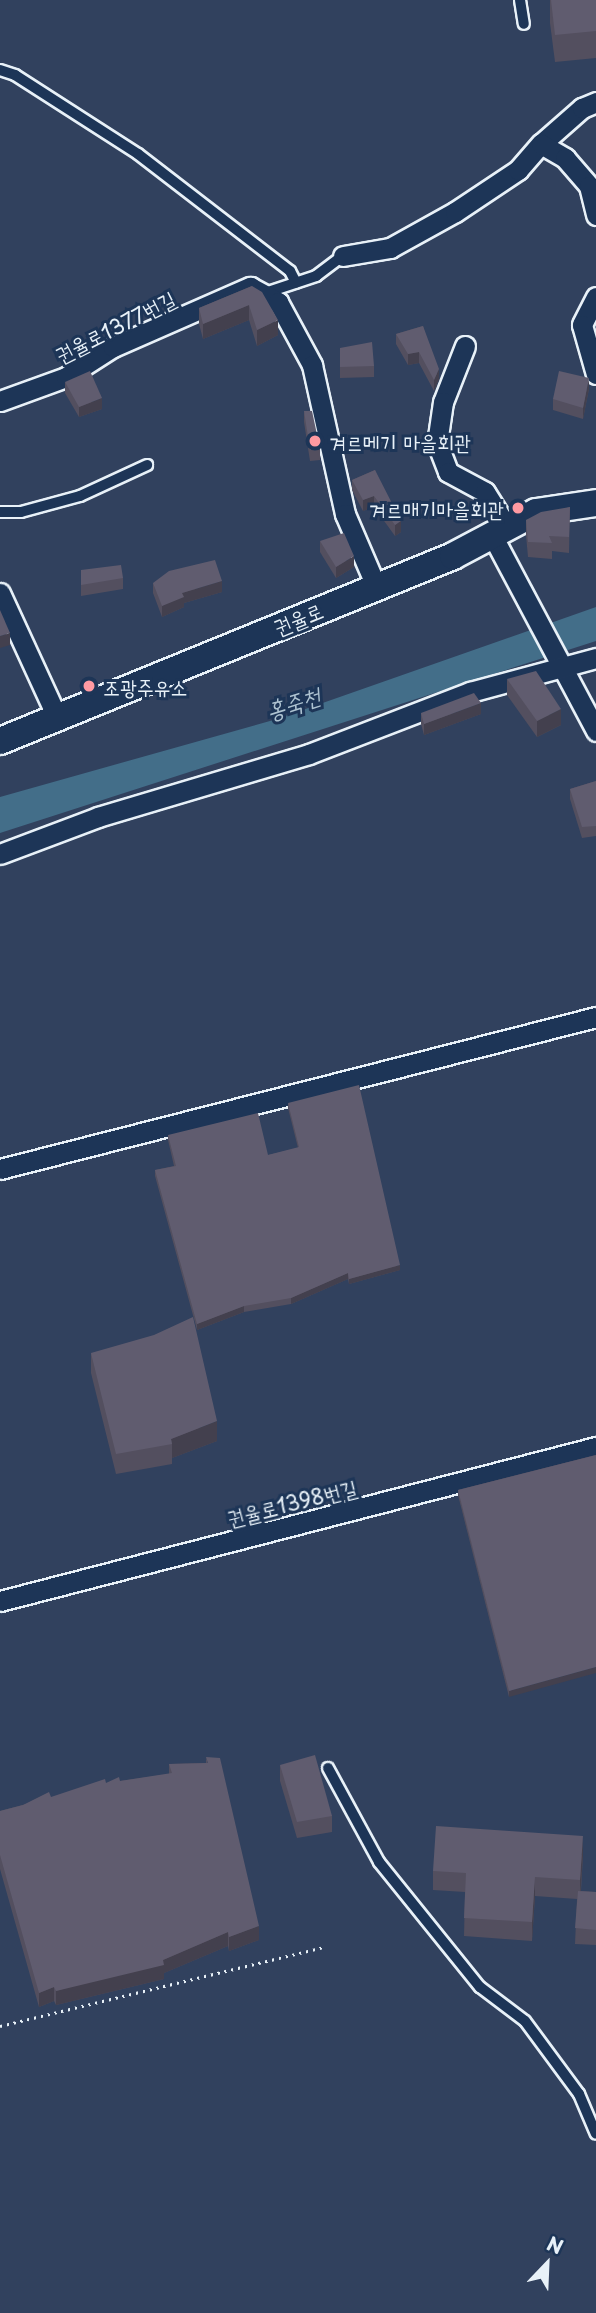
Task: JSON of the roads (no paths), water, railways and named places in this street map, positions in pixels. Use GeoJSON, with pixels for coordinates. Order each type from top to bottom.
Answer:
{"type":"FeatureCollection","features":[{"type":"Feature","properties":{"kind":"main road","name":"권율로"},"geometry":{"type":"LineString","coordinates":[[0,741],[376,586],[500,531],[536,512],[596,503]]}},
{"type":"Feature","properties":{"kind":"street"},"geometry":{"type":"LineString","coordinates":[[343,256],[390,248],[455,212],[518,170],[541,144],[582,108],[596,102]]}},
{"type":"Feature","properties":{"kind":"street"},"geometry":{"type":"LineString","coordinates":[[541,144],[565,158],[589,186],[596,215]]}},
{"type":"Feature","properties":{"kind":"street","name":"권율로1377번길"},"geometry":{"type":"LineString","coordinates":[[0,401],[66,377],[113,347],[250,287],[263,294]]}},
{"type":"Feature","properties":{"kind":"street"},"geometry":{"type":"LineString","coordinates":[[263,294],[278,302],[312,365],[345,514],[376,586]]}},
{"type":"Feature","properties":{"kind":"street"},"geometry":{"type":"LineString","coordinates":[[596,297],[582,325],[596,374]]}},
{"type":"Feature","properties":{"kind":"street"},"geometry":{"type":"LineString","coordinates":[[466,346],[443,402],[437,443],[448,472],[485,492],[533,609],[596,731]]}},
{"type":"Feature","properties":{"kind":"street"},"geometry":{"type":"LineString","coordinates":[[0,593],[58,719]]}},
{"type":"Feature","properties":{"kind":"street"},"geometry":{"type":"LineString","coordinates":[[0,854],[98,817],[309,754],[470,692],[565,669],[596,658]]}},
{"type":"Feature","properties":{"kind":"street"},"geometry":{"type":"LineString","coordinates":[[0,1169],[596,1017]]}},
{"type":"Feature","properties":{"kind":"street","name":"권율로1398번길"},"geometry":{"type":"LineString","coordinates":[[0,1601],[596,1447]]}},
{"type":"Feature","properties":{"kind":"lane"},"geometry":{"type":"LineString","coordinates":[[520,0],[524,24]]}},
{"type":"Feature","properties":{"kind":"lane"},"geometry":{"type":"LineString","coordinates":[[0,70],[15,75],[138,154],[289,271],[296,283]]}},
{"type":"Feature","properties":{"kind":"lane"},"geometry":{"type":"LineString","coordinates":[[263,294],[296,283],[343,256]]}},
{"type":"Feature","properties":{"kind":"lane"},"geometry":{"type":"LineString","coordinates":[[0,512],[21,512],[80,496],[147,466]]}},
{"type":"Feature","properties":{"kind":"lane"},"geometry":{"type":"LineString","coordinates":[[328,1768],[379,1863],[480,1987],[525,2021],[579,2094],[596,2134]]}},
{"type":"Feature","properties":{"kind":"water"},"geometry":{"type":"Polygon","coordinates":[[[596,607],[596,641],[0,833],[0,797],[277,719],[596,607]]]}},
{"type":"Feature","properties":{"kind":"place","name":"겨르메기 마을회관"},"geometry":{"type":"Point","coordinates":[315,441]}},
{"type":"Feature","properties":{"kind":"place","name":"겨르매기마을회관"},"geometry":{"type":"Point","coordinates":[518,508]}},
{"type":"Feature","properties":{"kind":"place","name":"조광주유소"},"geometry":{"type":"Point","coordinates":[89,686]}},
{"type":"Feature","properties":{"kind":"water label","name":"홍죽천"},"geometry":{"type":"Point","coordinates":[293,703]}}]}
